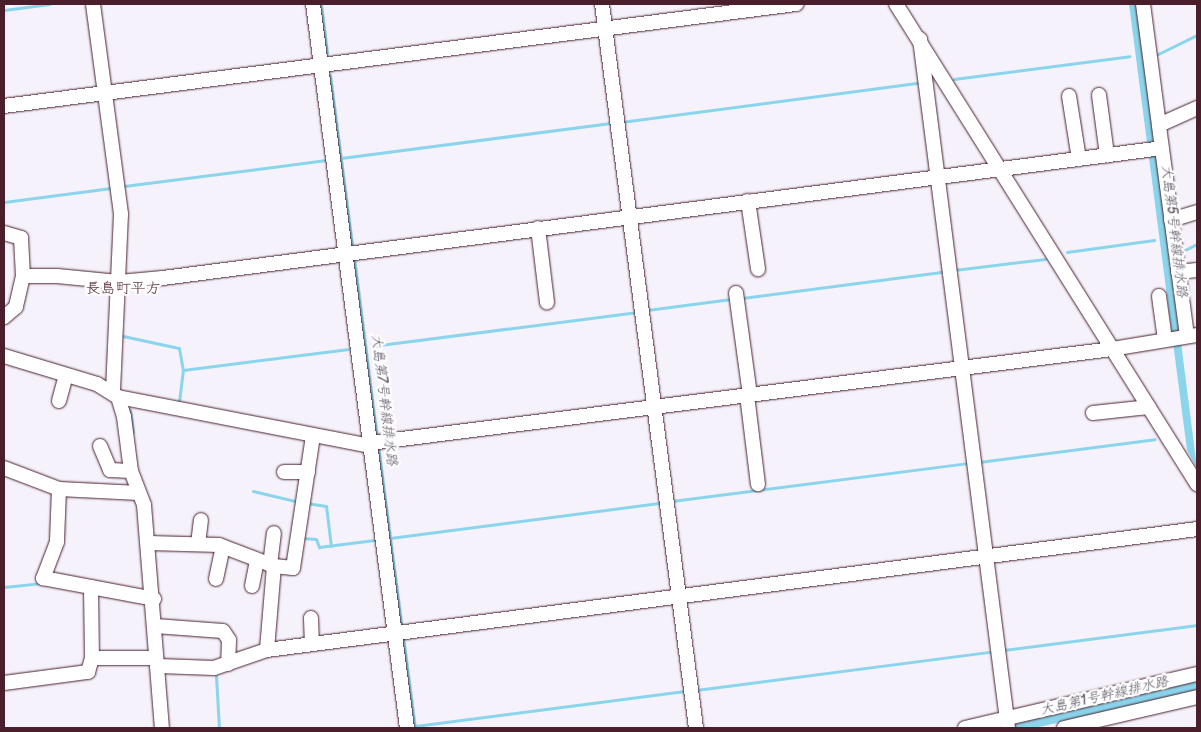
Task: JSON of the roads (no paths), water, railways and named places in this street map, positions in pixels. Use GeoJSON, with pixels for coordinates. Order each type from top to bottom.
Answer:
{"type":"FeatureCollection","features":[{"type":"Feature","properties":{"kind":"street"},"geometry":{"type":"LineString","coordinates":[[93,4],[121,214],[115,395],[124,417],[131,471],[144,506],[154,599],[162,728]]}},
{"type":"Feature","properties":{"kind":"street"},"geometry":{"type":"LineString","coordinates":[[313,4],[350,252],[400,632],[407,728]]}},
{"type":"Feature","properties":{"kind":"street"},"geometry":{"type":"LineString","coordinates":[[602,4],[696,728]]}},
{"type":"Feature","properties":{"kind":"street"},"geometry":{"type":"LineString","coordinates":[[4,106],[796,4]]}},
{"type":"Feature","properties":{"kind":"street"},"geometry":{"type":"LineString","coordinates":[[896,4],[920,39],[1197,484]]}},
{"type":"Feature","properties":{"kind":"street"},"geometry":{"type":"LineString","coordinates":[[1143,4],[1159,125],[1155,149],[1171,220],[1178,272],[1181,337]]}},
{"type":"Feature","properties":{"kind":"street"},"geometry":{"type":"LineString","coordinates":[[920,39],[1007,723]]}},
{"type":"Feature","properties":{"kind":"street"},"geometry":{"type":"LineString","coordinates":[[1099,95],[1107,155]]}},
{"type":"Feature","properties":{"kind":"street"},"geometry":{"type":"LineString","coordinates":[[1069,96],[1079,159]]}},
{"type":"Feature","properties":{"kind":"street"},"geometry":{"type":"LineString","coordinates":[[1159,125],[1197,108]]}},
{"type":"Feature","properties":{"kind":"street"},"geometry":{"type":"LineString","coordinates":[[23,276],[58,276],[119,282],[1155,149]]}},
{"type":"Feature","properties":{"kind":"street"},"geometry":{"type":"LineString","coordinates":[[748,201],[758,269]]}},
{"type":"Feature","properties":{"kind":"street"},"geometry":{"type":"LineString","coordinates":[[1171,220],[1197,212]]}},
{"type":"Feature","properties":{"kind":"street"},"geometry":{"type":"LineString","coordinates":[[538,228],[547,302]]}},
{"type":"Feature","properties":{"kind":"street"},"geometry":{"type":"LineString","coordinates":[[4,233],[21,238],[23,276],[16,307],[4,317]]}},
{"type":"Feature","properties":{"kind":"street"},"geometry":{"type":"LineString","coordinates":[[1178,272],[1197,270]]}},
{"type":"Feature","properties":{"kind":"street"},"geometry":{"type":"LineString","coordinates":[[736,293],[758,484]]}},
{"type":"Feature","properties":{"kind":"street"},"geometry":{"type":"LineString","coordinates":[[1159,296],[1181,337]]}},
{"type":"Feature","properties":{"kind":"street"},"geometry":{"type":"LineString","coordinates":[[4,356],[97,384],[115,395],[313,435],[374,443],[1112,349],[1181,337]]}},
{"type":"Feature","properties":{"kind":"street"},"geometry":{"type":"LineString","coordinates":[[59,401],[66,375]]}},
{"type":"Feature","properties":{"kind":"street"},"geometry":{"type":"LineString","coordinates":[[1093,413],[1149,407]]}},
{"type":"Feature","properties":{"kind":"street"},"geometry":{"type":"LineString","coordinates":[[149,543],[198,544],[223,547],[267,564],[293,568],[313,435]]}},
{"type":"Feature","properties":{"kind":"street"},"geometry":{"type":"LineString","coordinates":[[100,446],[110,470],[131,471]]}},
{"type":"Feature","properties":{"kind":"street"},"geometry":{"type":"LineString","coordinates":[[4,468],[59,489],[139,492]]}},
{"type":"Feature","properties":{"kind":"street"},"geometry":{"type":"LineString","coordinates":[[284,472],[308,472]]}},
{"type":"Feature","properties":{"kind":"street"},"geometry":{"type":"LineString","coordinates":[[59,489],[57,542],[43,578],[154,599]]}},
{"type":"Feature","properties":{"kind":"street"},"geometry":{"type":"LineString","coordinates":[[198,544],[202,520]]}},
{"type":"Feature","properties":{"kind":"street"},"geometry":{"type":"LineString","coordinates":[[92,658],[214,668],[267,650],[1197,529]]}},
{"type":"Feature","properties":{"kind":"street"},"geometry":{"type":"LineString","coordinates":[[267,650],[267,564],[274,533]]}},
{"type":"Feature","properties":{"kind":"street"},"geometry":{"type":"LineString","coordinates":[[216,579],[223,547]]}},
{"type":"Feature","properties":{"kind":"street"},"geometry":{"type":"LineString","coordinates":[[252,586],[267,564]]}},
{"type":"Feature","properties":{"kind":"street"},"geometry":{"type":"LineString","coordinates":[[4,683],[88,672],[92,658],[91,587]]}},
{"type":"Feature","properties":{"kind":"street"},"geometry":{"type":"LineString","coordinates":[[311,618],[312,644]]}},
{"type":"Feature","properties":{"kind":"street"},"geometry":{"type":"LineString","coordinates":[[155,626],[223,632],[229,640],[228,664]]}},
{"type":"Feature","properties":{"kind":"street"},"geometry":{"type":"LineString","coordinates":[[966,728],[1007,723],[1197,674]]}},
{"type":"Feature","properties":{"kind":"street"},"geometry":{"type":"LineString","coordinates":[[1064,728],[1197,697]]}},
{"type":"Feature","properties":{"kind":"water"},"geometry":{"type":"Polygon","coordinates":[[[1129,4],[1138,4],[1197,468],[1187,450],[1129,4]]]}},
{"type":"Feature","properties":{"kind":"water"},"geometry":{"type":"Polygon","coordinates":[[[1197,679],[1197,690],[1035,728],[992,728],[1197,679]]]}},
{"type":"Feature","properties":{"kind":"waterway"},"geometry":{"type":"LineString","coordinates":[[4,10],[50,4]]}},
{"type":"Feature","properties":{"kind":"waterway","name":"大島第7号幹線排水路"},"geometry":{"type":"LineString","coordinates":[[321,4],[327,53]]}},
{"type":"Feature","properties":{"kind":"waterway"},"geometry":{"type":"LineString","coordinates":[[1154,56],[1197,35]]}},
{"type":"Feature","properties":{"kind":"waterway"},"geometry":{"type":"LineString","coordinates":[[954,79],[1130,56]]}},
{"type":"Feature","properties":{"kind":"waterway","name":"大島第7号幹線排水路"},"geometry":{"type":"LineString","coordinates":[[330,75],[353,251]]}},
{"type":"Feature","properties":{"kind":"waterway"},"geometry":{"type":"LineString","coordinates":[[621,122],[918,83]]}},
{"type":"Feature","properties":{"kind":"waterway"},"geometry":{"type":"LineString","coordinates":[[341,158],[611,123]]}},
{"type":"Feature","properties":{"kind":"waterway"},"geometry":{"type":"LineString","coordinates":[[124,186],[326,160]]}},
{"type":"Feature","properties":{"kind":"waterway"},"geometry":{"type":"LineString","coordinates":[[4,202],[111,188]]}},
{"type":"Feature","properties":{"kind":"waterway"},"geometry":{"type":"LineString","coordinates":[[1067,252],[1154,240]]}},
{"type":"Feature","properties":{"kind":"waterway","name":"大島第5号幹線排水路"},"geometry":{"type":"LineString","coordinates":[[1181,252],[1197,244]]}},
{"type":"Feature","properties":{"kind":"waterway","name":"大島第7号幹線排水路"},"geometry":{"type":"LineString","coordinates":[[354,257],[377,439]]}},
{"type":"Feature","properties":{"kind":"waterway"},"geometry":{"type":"LineString","coordinates":[[954,270],[1045,259]]}},
{"type":"Feature","properties":{"kind":"waterway"},"geometry":{"type":"LineString","coordinates":[[742,298],[941,272]]}},
{"type":"Feature","properties":{"kind":"waterway"},"geometry":{"type":"LineString","coordinates":[[647,310],[731,299]]}},
{"type":"Feature","properties":{"kind":"waterway"},"geometry":{"type":"LineString","coordinates":[[372,346],[636,312]]}},
{"type":"Feature","properties":{"kind":"waterway"},"geometry":{"type":"LineString","coordinates":[[123,336],[179,348],[183,370],[349,349]]}},
{"type":"Feature","properties":{"kind":"waterway"},"geometry":{"type":"LineString","coordinates":[[179,402],[183,370]]}},
{"type":"Feature","properties":{"kind":"waterway"},"geometry":{"type":"LineString","coordinates":[[130,410],[133,432]]}},
{"type":"Feature","properties":{"kind":"waterway"},"geometry":{"type":"LineString","coordinates":[[979,462],[1155,439]]}},
{"type":"Feature","properties":{"kind":"waterway","name":"大島第7号幹線排水路"},"geometry":{"type":"LineString","coordinates":[[378,445],[402,630]]}},
{"type":"Feature","properties":{"kind":"waterway"},"geometry":{"type":"LineString","coordinates":[[672,501],[968,463]]}},
{"type":"Feature","properties":{"kind":"waterway"},"geometry":{"type":"LineString","coordinates":[[253,491],[299,502]]}},
{"type":"Feature","properties":{"kind":"waterway"},"geometry":{"type":"LineString","coordinates":[[307,503],[326,506],[331,546]]}},
{"type":"Feature","properties":{"kind":"waterway"},"geometry":{"type":"LineString","coordinates":[[390,538],[661,503]]}},
{"type":"Feature","properties":{"kind":"waterway"},"geometry":{"type":"LineString","coordinates":[[303,538],[316,539],[319,547],[375,540]]}},
{"type":"Feature","properties":{"kind":"waterway"},"geometry":{"type":"LineString","coordinates":[[4,587],[41,583]]}},
{"type":"Feature","properties":{"kind":"waterway"},"geometry":{"type":"LineString","coordinates":[[1003,650],[1197,625]]}},
{"type":"Feature","properties":{"kind":"waterway","name":"大島第7号幹線排水路"},"geometry":{"type":"LineString","coordinates":[[403,636],[415,728]]}},
{"type":"Feature","properties":{"kind":"waterway"},"geometry":{"type":"LineString","coordinates":[[696,690],[990,652]]}},
{"type":"Feature","properties":{"kind":"waterway"},"geometry":{"type":"LineString","coordinates":[[216,676],[219,728]]}},
{"type":"Feature","properties":{"kind":"waterway"},"geometry":{"type":"LineString","coordinates":[[415,726],[685,691]]}},
{"type":"Feature","properties":{"kind":"district","name":"長島町平方"},"geometry":{"type":"Point","coordinates":[123,289]}},
{"type":"Feature","properties":{"kind":"water label","name":"大島第1号幹線排水路"},"geometry":{"type":"Point","coordinates":[1104,696]}}]}
